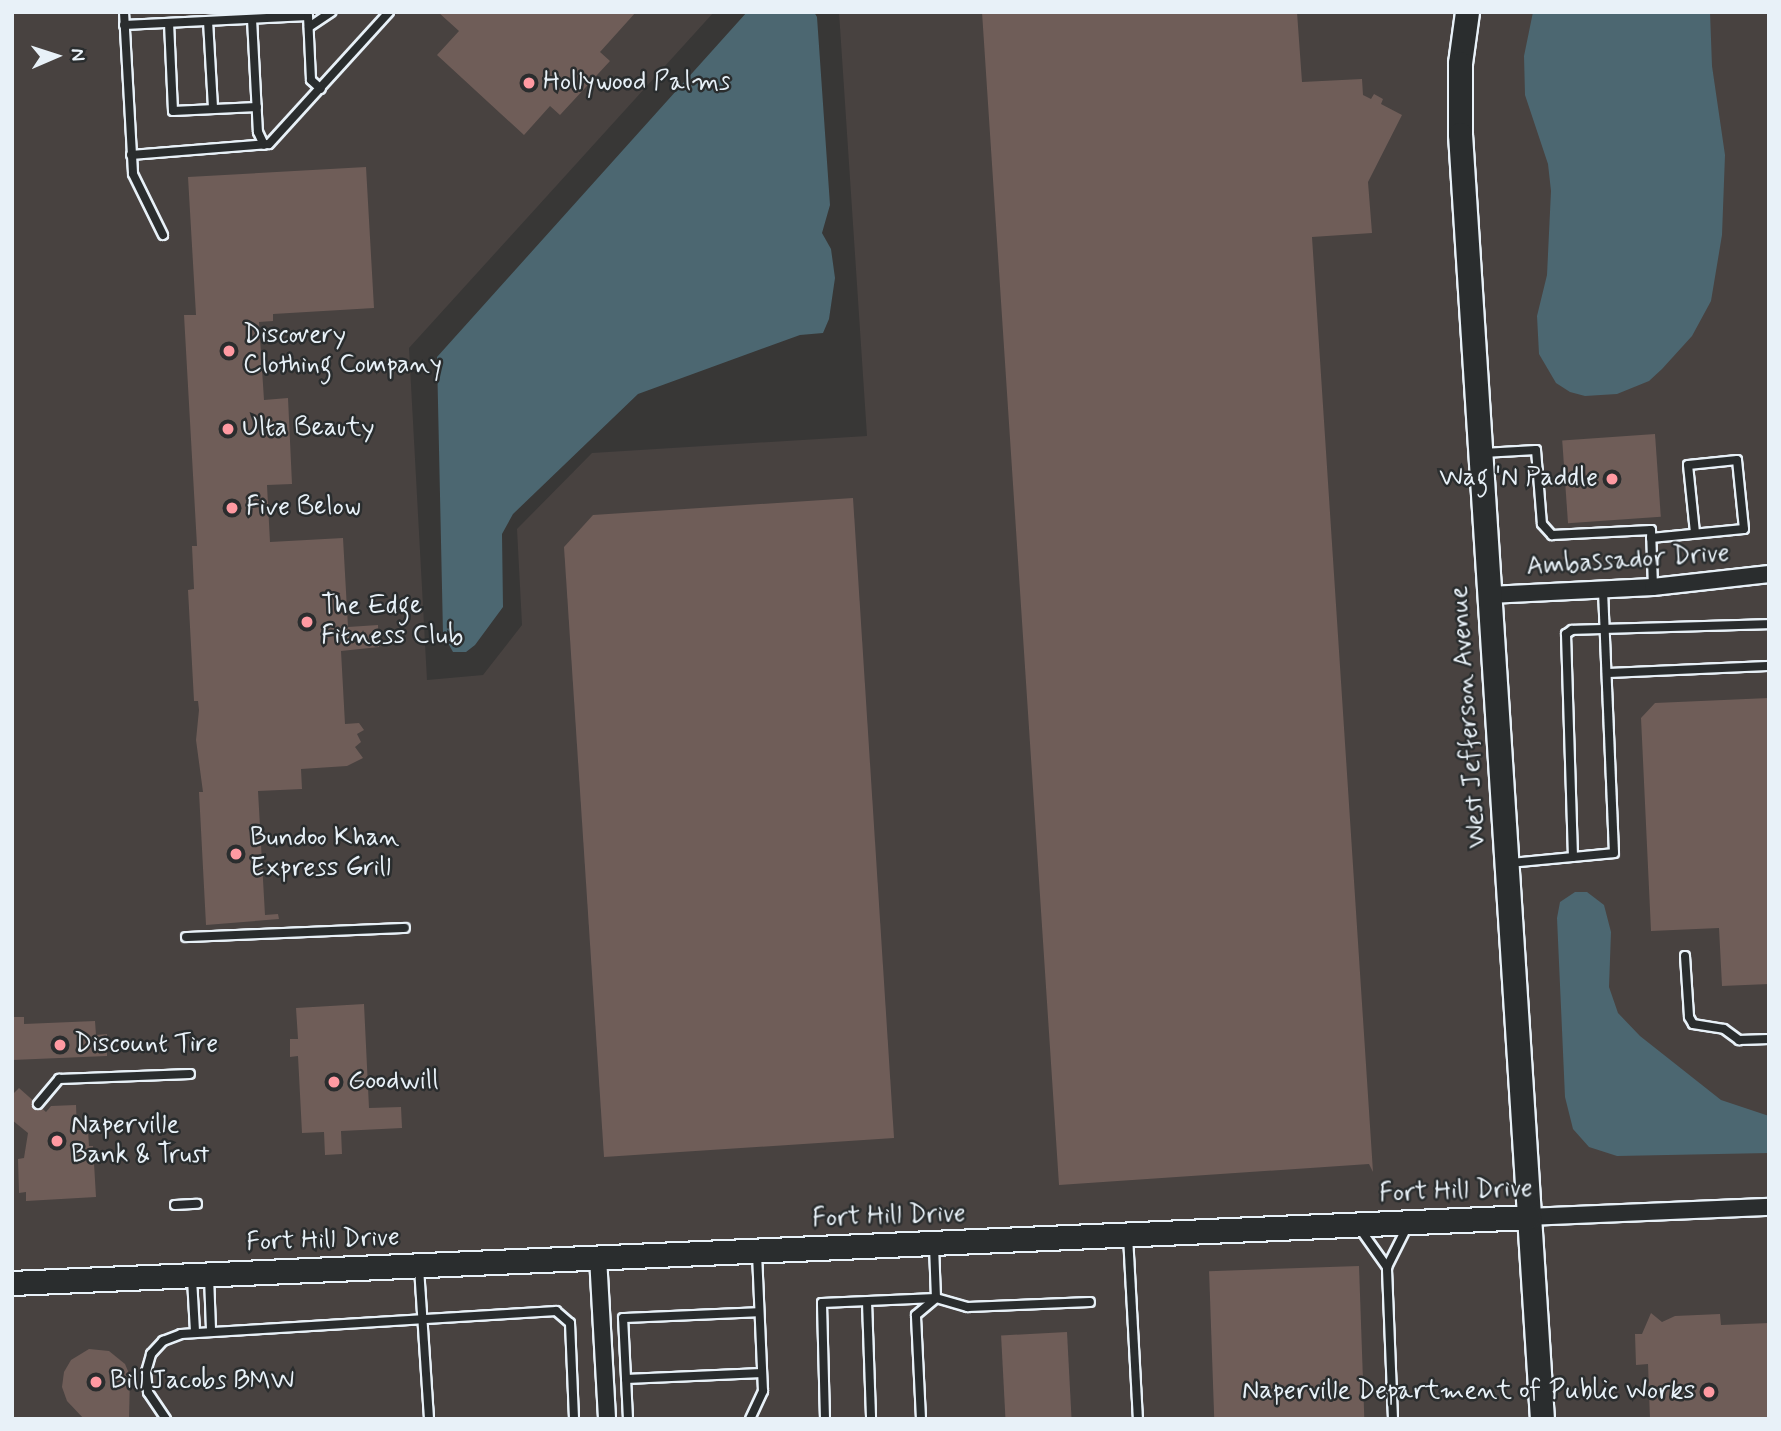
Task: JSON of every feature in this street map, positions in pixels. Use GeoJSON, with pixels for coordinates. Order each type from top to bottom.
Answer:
{"type":"FeatureCollection","features":[{"type":"Feature","properties":{"kind":"street","name":"West Jefferson Avenue"},"geometry":{"type":"LineString","coordinates":[[1467,12],[1458,96],[1542,1419]]}},
{"type":"Feature","properties":{"kind":"street","name":"Ambassador Drive"},"geometry":{"type":"LineString","coordinates":[[1489,595],[1653,587],[1769,574]]}},
{"type":"Feature","properties":{"kind":"street","name":"Fort Hill Drive"},"geometry":{"type":"LineString","coordinates":[[12,1283],[1769,1207]]}},
{"type":"Feature","properties":{"kind":"street"},"geometry":{"type":"LineString","coordinates":[[598,1257],[607,1419]]}},
{"type":"Feature","properties":{"kind":"lane"},"geometry":{"type":"LineString","coordinates":[[124,12],[133,174],[163,235]]}},
{"type":"Feature","properties":{"kind":"lane"},"geometry":{"type":"LineString","coordinates":[[309,27],[331,12]]}},
{"type":"Feature","properties":{"kind":"lane"},"geometry":{"type":"LineString","coordinates":[[131,155],[264,145],[276,139],[389,12]]}},
{"type":"Feature","properties":{"kind":"lane"},"geometry":{"type":"LineString","coordinates":[[124,25],[308,16],[311,79],[321,89]]}},
{"type":"Feature","properties":{"kind":"lane"},"geometry":{"type":"LineString","coordinates":[[252,19],[258,132],[264,145]]}},
{"type":"Feature","properties":{"kind":"lane"},"geometry":{"type":"LineString","coordinates":[[208,21],[213,109]]}},
{"type":"Feature","properties":{"kind":"lane"},"geometry":{"type":"LineString","coordinates":[[169,23],[173,111],[257,107]]}},
{"type":"Feature","properties":{"kind":"lane"},"geometry":{"type":"LineString","coordinates":[[1480,453],[1536,450],[1542,524],[1552,535],[1651,530],[1653,587]]}},
{"type":"Feature","properties":{"kind":"lane"},"geometry":{"type":"LineString","coordinates":[[1651,538],[1744,529],[1737,460],[1688,465],[1695,533]]}},
{"type":"Feature","properties":{"kind":"lane"},"geometry":{"type":"LineString","coordinates":[[1507,863],[1614,853],[1603,589]]}},
{"type":"Feature","properties":{"kind":"lane"},"geometry":{"type":"LineString","coordinates":[[1573,857],[1563,642],[1572,630],[1769,624]]}},
{"type":"Feature","properties":{"kind":"lane"},"geometry":{"type":"LineString","coordinates":[[1607,673],[1769,666]]}},
{"type":"Feature","properties":{"kind":"lane"},"geometry":{"type":"LineString","coordinates":[[186,937],[405,928]]}},
{"type":"Feature","properties":{"kind":"lane"},"geometry":{"type":"LineString","coordinates":[[1685,956],[1689,1017],[1693,1024],[1724,1029],[1739,1040],[1769,1039]]}},
{"type":"Feature","properties":{"kind":"lane"},"geometry":{"type":"LineString","coordinates":[[38,1104],[59,1079],[191,1074]]}},
{"type":"Feature","properties":{"kind":"lane"},"geometry":{"type":"LineString","coordinates":[[175,1205],[197,1204]]}},
{"type":"Feature","properties":{"kind":"lane"},"geometry":{"type":"LineString","coordinates":[[1393,1419],[1387,1266],[1409,1222]]}},
{"type":"Feature","properties":{"kind":"lane"},"geometry":{"type":"LineString","coordinates":[[1357,1225],[1387,1266]]}},
{"type":"Feature","properties":{"kind":"lane"},"geometry":{"type":"LineString","coordinates":[[1128,1234],[1138,1419]]}},
{"type":"Feature","properties":{"kind":"lane"},"geometry":{"type":"LineString","coordinates":[[934,1243],[936,1298]]}},
{"type":"Feature","properties":{"kind":"lane"},"geometry":{"type":"LineString","coordinates":[[750,1419],[762,1391],[757,1250]]}},
{"type":"Feature","properties":{"kind":"lane"},"geometry":{"type":"LineString","coordinates":[[419,1265],[429,1419]]}},
{"type":"Feature","properties":{"kind":"lane"},"geometry":{"type":"LineString","coordinates":[[200,1274],[211,1329]]}},
{"type":"Feature","properties":{"kind":"lane"},"geometry":{"type":"LineString","coordinates":[[195,1332],[200,1274]]}},
{"type":"Feature","properties":{"kind":"lane"},"geometry":{"type":"LineString","coordinates":[[921,1419],[916,1315],[936,1298]]}},
{"type":"Feature","properties":{"kind":"lane"},"geometry":{"type":"LineString","coordinates":[[825,1419],[822,1304],[936,1298],[968,1307],[1090,1302]]}},
{"type":"Feature","properties":{"kind":"lane"},"geometry":{"type":"LineString","coordinates":[[867,1301],[871,1419]]}},
{"type":"Feature","properties":{"kind":"lane"},"geometry":{"type":"LineString","coordinates":[[166,1419],[148,1392],[151,1354],[163,1341],[195,1332],[556,1311],[565,1314],[570,1323],[574,1419]]}},
{"type":"Feature","properties":{"kind":"lane"},"geometry":{"type":"LineString","coordinates":[[628,1419],[623,1318],[759,1312]]}},
{"type":"Feature","properties":{"kind":"lane"},"geometry":{"type":"LineString","coordinates":[[626,1379],[762,1373]]}},
{"type":"Feature","properties":{"kind":"shaded area"},"geometry":{"type":"Polygon","coordinates":[[[12,12],[714,12],[409,348],[427,680],[483,675],[522,625],[517,529],[592,453],[867,436],[839,12],[1769,12],[1769,1419],[12,1419],[12,12]]]}},
{"type":"Feature","properties":{"kind":"water"},"geometry":{"type":"Polygon","coordinates":[[[747,12],[814,12],[817,17],[830,205],[822,233],[831,249],[835,278],[829,319],[823,333],[800,335],[638,394],[513,514],[502,534],[503,607],[475,645],[466,652],[453,652],[443,634],[437,357],[747,12]]]}},
{"type":"Feature","properties":{"kind":"water"},"geometry":{"type":"Polygon","coordinates":[[[1533,12],[1710,12],[1712,66],[1725,155],[1722,235],[1711,301],[1692,336],[1662,369],[1649,381],[1617,394],[1585,396],[1570,392],[1556,383],[1539,354],[1537,316],[1547,275],[1551,191],[1548,164],[1525,95],[1524,56],[1533,12]]]}},
{"type":"Feature","properties":{"kind":"water"},"geometry":{"type":"Polygon","coordinates":[[[1575,892],[1587,892],[1604,905],[1611,932],[1609,987],[1618,1013],[1640,1036],[1721,1100],[1769,1116],[1769,1153],[1617,1156],[1589,1147],[1573,1129],[1565,1097],[1557,918],[1560,902],[1575,892]]]}},
{"type":"Feature","properties":{"kind":"building","name":"Hollywood Palms"},"geometry":{"type":"Polygon","coordinates":[[[438,12],[636,12],[600,52],[610,61],[560,115],[550,106],[524,135],[437,55],[459,31],[438,12]]]}},
{"type":"Feature","properties":{"kind":"building"},"geometry":{"type":"Polygon","coordinates":[[[982,12],[1297,12],[1302,82],[1362,79],[1363,95],[1371,99],[1374,94],[1383,99],[1381,104],[1402,115],[1368,182],[1372,233],[1312,237],[1373,1172],[1369,1164],[1059,1185],[982,12]]]}},
{"type":"Feature","properties":{"kind":"building"},"geometry":{"type":"Polygon","coordinates":[[[366,167],[374,308],[273,314],[273,321],[259,322],[264,400],[288,398],[292,484],[267,485],[270,542],[343,538],[348,627],[378,625],[379,647],[341,651],[345,724],[359,723],[364,730],[357,734],[361,742],[355,747],[363,758],[347,766],[301,769],[302,789],[258,791],[265,915],[278,914],[279,919],[206,925],[199,792],[203,792],[196,740],[199,710],[198,701],[194,701],[188,590],[194,589],[192,546],[197,546],[184,315],[196,315],[188,177],[366,167]]]}},
{"type":"Feature","properties":{"kind":"building","name":"Wag 'N Paddle"},"geometry":{"type":"Polygon","coordinates":[[[1655,434],[1661,517],[1568,523],[1562,440],[1655,434]]]}},
{"type":"Feature","properties":{"kind":"building"},"geometry":{"type":"Polygon","coordinates":[[[853,498],[894,1138],[604,1157],[564,547],[593,515],[853,498]]]}},
{"type":"Feature","properties":{"kind":"building"},"geometry":{"type":"Polygon","coordinates":[[[1769,698],[1769,984],[1722,986],[1719,928],[1651,931],[1641,718],[1655,703],[1769,698]]]}},
{"type":"Feature","properties":{"kind":"building","name":"Goodwill"},"geometry":{"type":"Polygon","coordinates":[[[364,1004],[369,1108],[401,1107],[402,1128],[341,1131],[342,1154],[325,1155],[324,1132],[302,1133],[298,1056],[290,1057],[290,1039],[298,1039],[296,1008],[364,1004]]]}},
{"type":"Feature","properties":{"kind":"building","name":"Discount Tire"},"geometry":{"type":"Polygon","coordinates":[[[12,1017],[24,1017],[24,1024],[95,1021],[96,1035],[107,1034],[107,1056],[12,1060],[12,1017]]]}},
{"type":"Feature","properties":{"kind":"building","name":"Naperville Bank & Trust"},"geometry":{"type":"Polygon","coordinates":[[[19,1088],[46,1112],[51,1106],[76,1105],[77,1130],[88,1130],[89,1146],[93,1146],[96,1197],[26,1201],[26,1192],[19,1193],[18,1159],[24,1158],[28,1133],[12,1120],[12,1095],[19,1088]]]}},
{"type":"Feature","properties":{"kind":"building"},"geometry":{"type":"Polygon","coordinates":[[[1359,1266],[1364,1419],[1214,1419],[1209,1271],[1359,1266]]]}},
{"type":"Feature","properties":{"kind":"building","name":"Naperville Department of Public Works"},"geometry":{"type":"Polygon","coordinates":[[[1651,1313],[1662,1322],[1675,1316],[1720,1314],[1721,1325],[1769,1323],[1769,1419],[1650,1419],[1648,1364],[1636,1365],[1635,1334],[1642,1334],[1651,1313]]]}},
{"type":"Feature","properties":{"kind":"building"},"geometry":{"type":"Polygon","coordinates":[[[1067,1332],[1072,1419],[1005,1419],[1001,1335],[1067,1332]]]}},
{"type":"Feature","properties":{"kind":"building","name":"Bill Jacobs BMW"},"geometry":{"type":"Polygon","coordinates":[[[89,1349],[109,1351],[125,1364],[130,1376],[129,1419],[84,1419],[67,1401],[62,1387],[64,1372],[71,1360],[89,1349]]]}},
{"type":"Feature","properties":{"kind":"place","name":"Hollywood Palms"},"geometry":{"type":"Point","coordinates":[529,83]}},
{"type":"Feature","properties":{"kind":"place","name":"Discovery Clothing Company"},"geometry":{"type":"Point","coordinates":[229,351]}},
{"type":"Feature","properties":{"kind":"place","name":"Ulta Beauty"},"geometry":{"type":"Point","coordinates":[228,429]}},
{"type":"Feature","properties":{"kind":"place","name":"Wag 'N Paddle"},"geometry":{"type":"Point","coordinates":[1612,479]}},
{"type":"Feature","properties":{"kind":"place","name":"Five Below"},"geometry":{"type":"Point","coordinates":[232,508]}},
{"type":"Feature","properties":{"kind":"place","name":"The Edge Fitness Club"},"geometry":{"type":"Point","coordinates":[307,622]}},
{"type":"Feature","properties":{"kind":"place","name":"Bundoo Khan Express Grill"},"geometry":{"type":"Point","coordinates":[236,854]}},
{"type":"Feature","properties":{"kind":"place","name":"Discount Tire"},"geometry":{"type":"Point","coordinates":[60,1045]}},
{"type":"Feature","properties":{"kind":"place","name":"Goodwill"},"geometry":{"type":"Point","coordinates":[334,1082]}},
{"type":"Feature","properties":{"kind":"place","name":"Naperville Bank & Trust"},"geometry":{"type":"Point","coordinates":[57,1141]}},
{"type":"Feature","properties":{"kind":"place","name":"Bill Jacobs BMW"},"geometry":{"type":"Point","coordinates":[96,1382]}},
{"type":"Feature","properties":{"kind":"place","name":"Naperville Department of Public Works"},"geometry":{"type":"Point","coordinates":[1709,1392]}}]}
